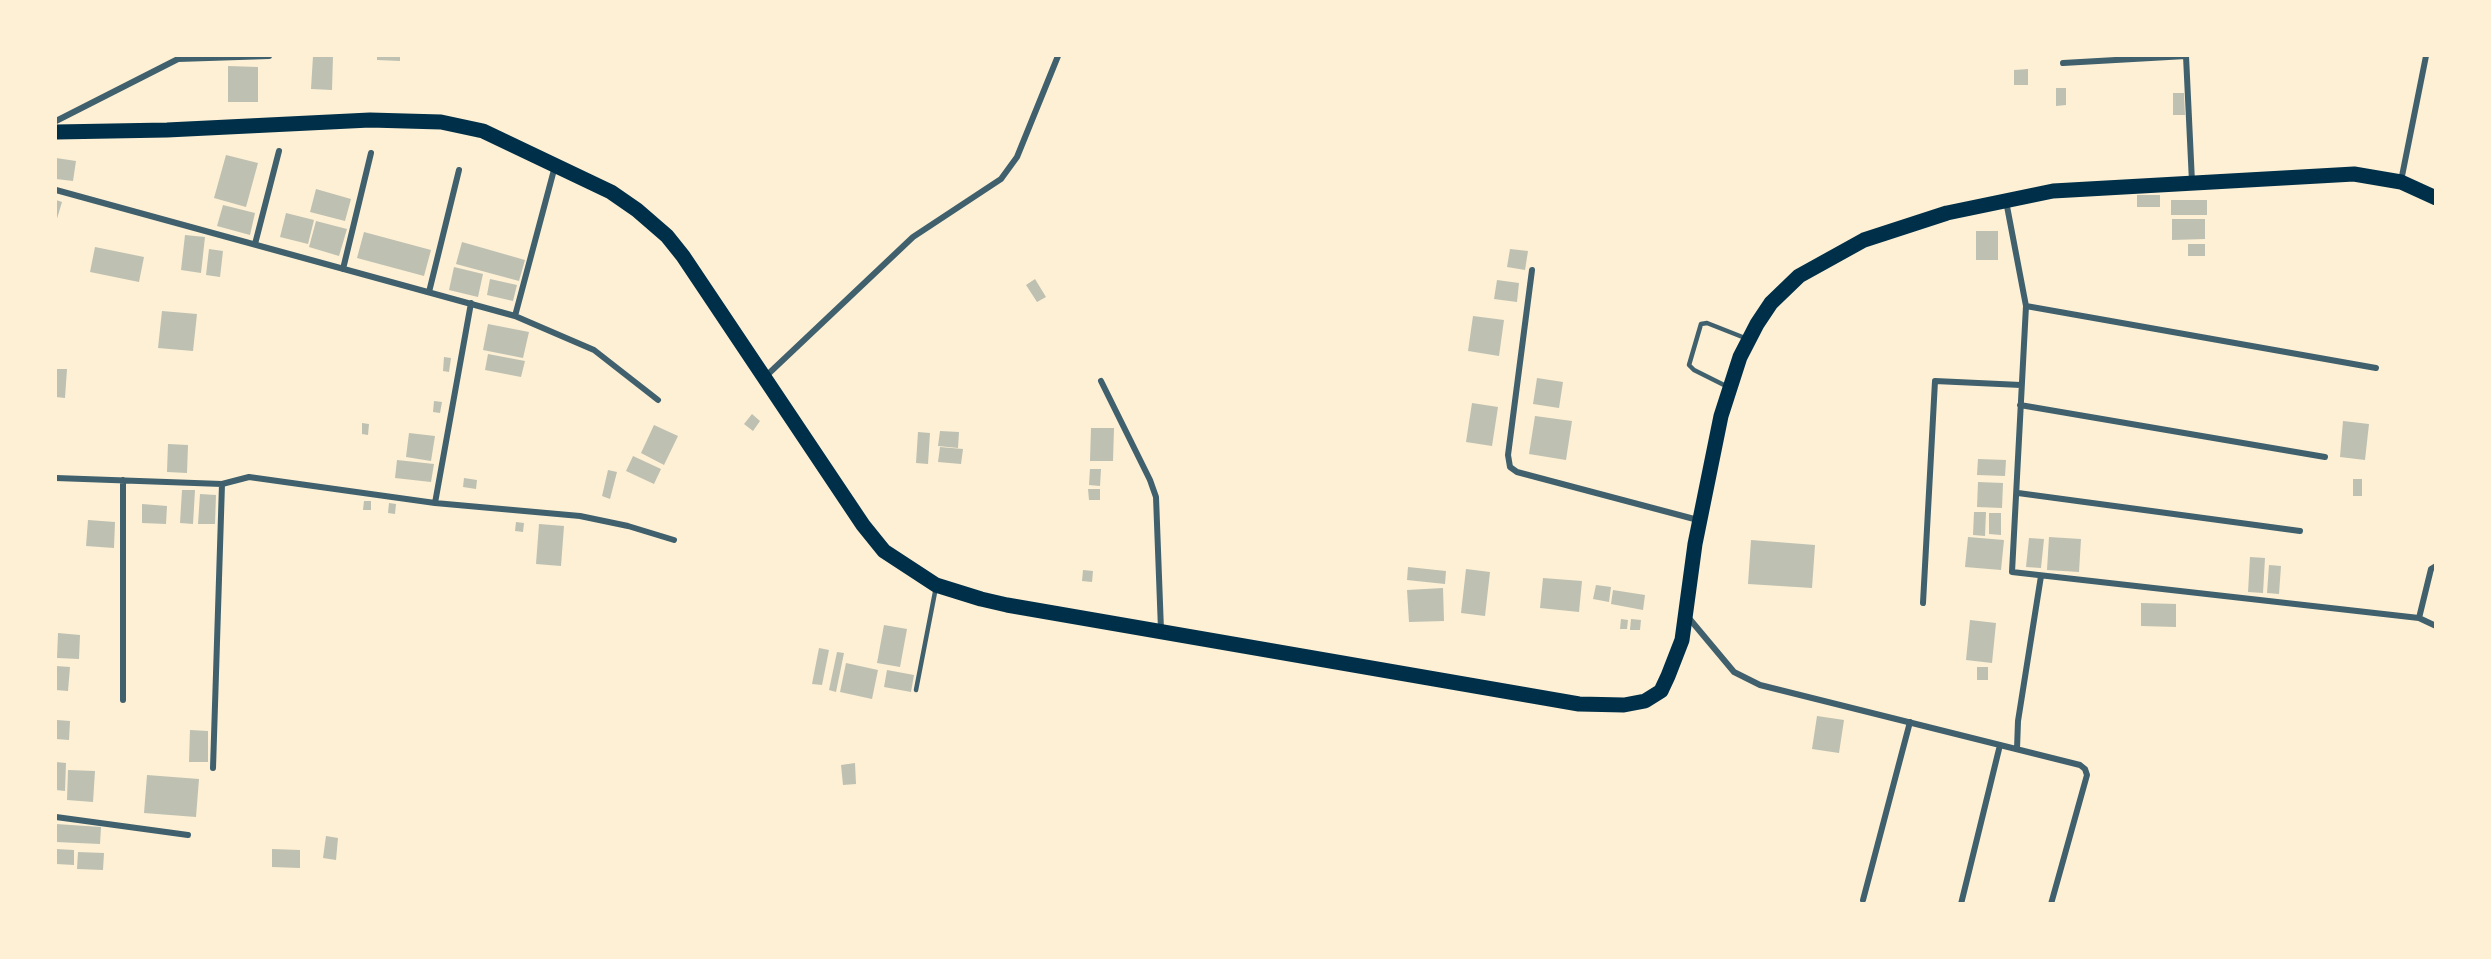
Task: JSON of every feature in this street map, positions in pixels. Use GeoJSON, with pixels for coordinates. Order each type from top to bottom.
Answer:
{"type":"FeatureCollection","features":[{"type":"Feature","properties":{"kind":"main road"},"geometry":{"type":"LineString","coordinates":[[56,132],[167,130],[370,120],[441,122],[483,131],[611,192],[637,210],[667,236],[683,256],[863,525],[884,551],[936,585],[981,599],[1579,704],[1624,705],[1645,701],[1661,690],[1682,640],[1700,521],[1721,416],[1740,357],[1771,303],[1799,276],[1831,257],[1864,240],[1947,213],[2052,191],[2354,174],[2401,182],[2436,198]]}},
{"type":"Feature","properties":{"kind":"street"},"geometry":{"type":"LineString","coordinates":[[56,121],[178,59],[269,56]]}},
{"type":"Feature","properties":{"kind":"street"},"geometry":{"type":"LineString","coordinates":[[764,378],[913,237],[1001,179],[1017,158],[1058,56]]}},
{"type":"Feature","properties":{"kind":"street"},"geometry":{"type":"LineString","coordinates":[[2063,63],[2186,56],[2192,182]]}},
{"type":"Feature","properties":{"kind":"street"},"geometry":{"type":"LineString","coordinates":[[2401,182],[2426,56]]}},
{"type":"Feature","properties":{"kind":"street"},"geometry":{"type":"LineString","coordinates":[[255,244],[279,151]]}},
{"type":"Feature","properties":{"kind":"street"},"geometry":{"type":"LineString","coordinates":[[343,269],[371,153]]}},
{"type":"Feature","properties":{"kind":"street"},"geometry":{"type":"LineString","coordinates":[[515,316],[555,165]]}},
{"type":"Feature","properties":{"kind":"street"},"geometry":{"type":"LineString","coordinates":[[429,292],[459,170]]}},
{"type":"Feature","properties":{"kind":"street"},"geometry":{"type":"LineString","coordinates":[[56,190],[515,316],[594,350],[658,400]]}},
{"type":"Feature","properties":{"kind":"street"},"geometry":{"type":"LineString","coordinates":[[2006,201],[2026,306],[2018,493],[2012,573],[2419,618],[2436,626]]}},
{"type":"Feature","properties":{"kind":"street"},"geometry":{"type":"LineString","coordinates":[[1532,270],[1508,455],[1510,467],[1517,472],[1700,521]]}},
{"type":"Feature","properties":{"kind":"street"},"geometry":{"type":"LineString","coordinates":[[435,503],[471,303]]}},
{"type":"Feature","properties":{"kind":"street"},"geometry":{"type":"LineString","coordinates":[[2026,306],[2376,368]]}},
{"type":"Feature","properties":{"kind":"street"},"geometry":{"type":"LineString","coordinates":[[1101,381],[1150,480],[1156,497],[1161,631]]}},
{"type":"Feature","properties":{"kind":"street"},"geometry":{"type":"LineString","coordinates":[[1923,603],[1935,381],[2021,385]]}},
{"type":"Feature","properties":{"kind":"street"},"geometry":{"type":"LineString","coordinates":[[2020,405],[2325,457]]}},
{"type":"Feature","properties":{"kind":"street"},"geometry":{"type":"LineString","coordinates":[[56,478],[222,484],[249,477],[435,503],[580,516],[628,526],[674,540]]}},
{"type":"Feature","properties":{"kind":"street"},"geometry":{"type":"LineString","coordinates":[[123,480],[123,700]]}},
{"type":"Feature","properties":{"kind":"street"},"geometry":{"type":"LineString","coordinates":[[213,768],[222,484]]}},
{"type":"Feature","properties":{"kind":"street"},"geometry":{"type":"LineString","coordinates":[[2018,493],[2300,531]]}},
{"type":"Feature","properties":{"kind":"street"},"geometry":{"type":"LineString","coordinates":[[2419,618],[2431,570],[2436,566]]}},
{"type":"Feature","properties":{"kind":"street"},"geometry":{"type":"LineString","coordinates":[[2017,749],[2018,721],[2041,576]]}},
{"type":"Feature","properties":{"kind":"street"},"geometry":{"type":"LineString","coordinates":[[1686,614],[1734,672],[1760,685],[2080,765],[2085,769],[2087,775],[2051,903]]}},
{"type":"Feature","properties":{"kind":"street"},"geometry":{"type":"LineString","coordinates":[[1863,900],[1910,723]]}},
{"type":"Feature","properties":{"kind":"street"},"geometry":{"type":"LineString","coordinates":[[1961,903],[2000,745]]}},
{"type":"Feature","properties":{"kind":"street"},"geometry":{"type":"LineString","coordinates":[[56,817],[188,835]]}},
{"type":"Feature","properties":{"kind":"lane"},"geometry":{"type":"LineString","coordinates":[[1730,388],[1694,370],[1689,365],[1701,324],[1707,322],[1749,340]]}},
{"type":"Feature","properties":{"kind":"lane"},"geometry":{"type":"LineString","coordinates":[[916,690],[936,585]]}},
{"type":"Feature","properties":{"kind":"building"},"geometry":{"type":"Polygon","coordinates":[[[313,56],[333,56],[332,90],[311,89],[313,56]]]}},
{"type":"Feature","properties":{"kind":"building"},"geometry":{"type":"Polygon","coordinates":[[[377,56],[400,56],[400,61],[377,60],[377,56]]]}},
{"type":"Feature","properties":{"kind":"building"},"geometry":{"type":"Polygon","coordinates":[[[228,66],[258,67],[258,102],[228,102],[228,66]]]}},
{"type":"Feature","properties":{"kind":"building"},"geometry":{"type":"Polygon","coordinates":[[[2028,69],[2028,85],[2014,85],[2014,70],[2028,69]]]}},
{"type":"Feature","properties":{"kind":"building"},"geometry":{"type":"Polygon","coordinates":[[[2056,88],[2066,88],[2066,105],[2056,106],[2056,88]]]}},
{"type":"Feature","properties":{"kind":"building"},"geometry":{"type":"Polygon","coordinates":[[[2173,93],[2184,93],[2185,115],[2173,115],[2173,93]]]}},
{"type":"Feature","properties":{"kind":"building"},"geometry":{"type":"Polygon","coordinates":[[[226,155],[258,163],[246,207],[214,198],[226,155]]]}},
{"type":"Feature","properties":{"kind":"building"},"geometry":{"type":"Polygon","coordinates":[[[56,158],[76,161],[73,181],[56,179],[56,158]]]}},
{"type":"Feature","properties":{"kind":"building"},"geometry":{"type":"Polygon","coordinates":[[[316,189],[351,199],[345,221],[310,212],[316,189]]]}},
{"type":"Feature","properties":{"kind":"building"},"geometry":{"type":"Polygon","coordinates":[[[2137,195],[2160,195],[2160,207],[2137,207],[2137,195]]]}},
{"type":"Feature","properties":{"kind":"building"},"geometry":{"type":"Polygon","coordinates":[[[56,200],[62,202],[56,222],[56,200]]]}},
{"type":"Feature","properties":{"kind":"building"},"geometry":{"type":"Polygon","coordinates":[[[2171,200],[2207,200],[2207,215],[2171,215],[2171,200]]]}},
{"type":"Feature","properties":{"kind":"building"},"geometry":{"type":"Polygon","coordinates":[[[223,205],[255,213],[250,235],[217,226],[223,205]]]}},
{"type":"Feature","properties":{"kind":"building"},"geometry":{"type":"Polygon","coordinates":[[[286,213],[314,220],[308,244],[280,237],[286,213]]]}},
{"type":"Feature","properties":{"kind":"building"},"geometry":{"type":"Polygon","coordinates":[[[2172,219],[2205,219],[2205,239],[2172,240],[2172,219]]]}},
{"type":"Feature","properties":{"kind":"building"},"geometry":{"type":"Polygon","coordinates":[[[316,221],[347,229],[339,256],[309,247],[316,221]]]}},
{"type":"Feature","properties":{"kind":"building"},"geometry":{"type":"Polygon","coordinates":[[[1976,231],[1998,231],[1998,260],[1976,260],[1976,231]]]}},
{"type":"Feature","properties":{"kind":"building"},"geometry":{"type":"Polygon","coordinates":[[[364,232],[431,250],[424,276],[357,258],[364,232]]]}},
{"type":"Feature","properties":{"kind":"building"},"geometry":{"type":"Polygon","coordinates":[[[185,235],[205,237],[201,273],[181,270],[185,235]]]}},
{"type":"Feature","properties":{"kind":"building"},"geometry":{"type":"Polygon","coordinates":[[[462,242],[525,260],[519,281],[456,264],[462,242]]]}},
{"type":"Feature","properties":{"kind":"building"},"geometry":{"type":"Polygon","coordinates":[[[2188,244],[2205,244],[2205,256],[2188,256],[2188,244]]]}},
{"type":"Feature","properties":{"kind":"building"},"geometry":{"type":"Polygon","coordinates":[[[95,247],[144,257],[139,282],[90,272],[95,247]]]}},
{"type":"Feature","properties":{"kind":"building"},"geometry":{"type":"Polygon","coordinates":[[[209,249],[223,251],[220,277],[206,275],[209,249]]]}},
{"type":"Feature","properties":{"kind":"building"},"geometry":{"type":"Polygon","coordinates":[[[1510,249],[1528,251],[1525,270],[1507,267],[1510,249]]]}},
{"type":"Feature","properties":{"kind":"building"},"geometry":{"type":"Polygon","coordinates":[[[454,267],[483,274],[478,297],[449,290],[454,267]]]}},
{"type":"Feature","properties":{"kind":"building"},"geometry":{"type":"Polygon","coordinates":[[[490,279],[517,285],[513,301],[487,295],[490,279]]]}},
{"type":"Feature","properties":{"kind":"building"},"geometry":{"type":"Polygon","coordinates":[[[1035,279],[1046,297],[1037,302],[1026,285],[1035,279]]]}},
{"type":"Feature","properties":{"kind":"building"},"geometry":{"type":"Polygon","coordinates":[[[1497,280],[1519,283],[1517,302],[1494,299],[1497,280]]]}},
{"type":"Feature","properties":{"kind":"building"},"geometry":{"type":"Polygon","coordinates":[[[162,311],[197,314],[193,351],[158,348],[162,311]]]}},
{"type":"Feature","properties":{"kind":"building"},"geometry":{"type":"Polygon","coordinates":[[[1473,316],[1504,320],[1499,356],[1468,351],[1473,316]]]}},
{"type":"Feature","properties":{"kind":"building"},"geometry":{"type":"Polygon","coordinates":[[[488,324],[529,332],[523,358],[483,350],[488,324]]]}},
{"type":"Feature","properties":{"kind":"building"},"geometry":{"type":"Polygon","coordinates":[[[488,354],[525,361],[521,377],[485,370],[488,354]]]}},
{"type":"Feature","properties":{"kind":"building"},"geometry":{"type":"Polygon","coordinates":[[[444,357],[451,358],[449,372],[443,371],[444,357]]]}},
{"type":"Feature","properties":{"kind":"building"},"geometry":{"type":"Polygon","coordinates":[[[56,369],[67,369],[65,398],[56,397],[56,369]]]}},
{"type":"Feature","properties":{"kind":"building"},"geometry":{"type":"Polygon","coordinates":[[[1537,378],[1563,382],[1559,408],[1533,404],[1537,378]]]}},
{"type":"Feature","properties":{"kind":"building"},"geometry":{"type":"Polygon","coordinates":[[[434,401],[442,402],[440,413],[433,412],[434,401]]]}},
{"type":"Feature","properties":{"kind":"building"},"geometry":{"type":"Polygon","coordinates":[[[1472,403],[1498,407],[1492,446],[1466,442],[1472,403]]]}},
{"type":"Feature","properties":{"kind":"building"},"geometry":{"type":"Polygon","coordinates":[[[752,414],[760,421],[753,431],[744,424],[752,414]]]}},
{"type":"Feature","properties":{"kind":"building"},"geometry":{"type":"Polygon","coordinates":[[[1535,416],[1572,421],[1566,460],[1529,454],[1535,416]]]}},
{"type":"Feature","properties":{"kind":"building"},"geometry":{"type":"Polygon","coordinates":[[[2343,421],[2369,424],[2365,460],[2340,457],[2343,421]]]}},
{"type":"Feature","properties":{"kind":"building"},"geometry":{"type":"Polygon","coordinates":[[[362,423],[369,424],[368,435],[362,434],[362,423]]]}},
{"type":"Feature","properties":{"kind":"building"},"geometry":{"type":"Polygon","coordinates":[[[654,425],[678,436],[664,465],[641,453],[654,425]]]}},
{"type":"Feature","properties":{"kind":"building"},"geometry":{"type":"Polygon","coordinates":[[[1091,428],[1114,428],[1113,461],[1090,461],[1091,428]]]}},
{"type":"Feature","properties":{"kind":"building"},"geometry":{"type":"Polygon","coordinates":[[[940,431],[959,432],[958,448],[938,446],[940,431]]]}},
{"type":"Feature","properties":{"kind":"building"},"geometry":{"type":"Polygon","coordinates":[[[918,432],[930,433],[928,464],[916,463],[918,432]]]}},
{"type":"Feature","properties":{"kind":"building"},"geometry":{"type":"Polygon","coordinates":[[[409,433],[435,436],[431,461],[406,457],[409,433]]]}},
{"type":"Feature","properties":{"kind":"building"},"geometry":{"type":"Polygon","coordinates":[[[168,444],[188,445],[187,473],[167,472],[168,444]]]}},
{"type":"Feature","properties":{"kind":"building"},"geometry":{"type":"Polygon","coordinates":[[[940,447],[963,449],[961,464],[938,462],[940,447]]]}},
{"type":"Feature","properties":{"kind":"building"},"geometry":{"type":"Polygon","coordinates":[[[633,456],[661,469],[654,484],[626,471],[633,456]]]}},
{"type":"Feature","properties":{"kind":"building"},"geometry":{"type":"Polygon","coordinates":[[[1978,459],[2006,460],[2005,476],[1977,475],[1978,459]]]}},
{"type":"Feature","properties":{"kind":"building"},"geometry":{"type":"Polygon","coordinates":[[[397,460],[434,464],[431,482],[395,478],[397,460]]]}},
{"type":"Feature","properties":{"kind":"building"},"geometry":{"type":"Polygon","coordinates":[[[1090,469],[1101,469],[1100,486],[1089,485],[1090,469]]]}},
{"type":"Feature","properties":{"kind":"building"},"geometry":{"type":"Polygon","coordinates":[[[608,470],[617,472],[610,499],[602,496],[608,470]]]}},
{"type":"Feature","properties":{"kind":"building"},"geometry":{"type":"Polygon","coordinates":[[[464,478],[477,480],[476,489],[463,487],[464,478]]]}},
{"type":"Feature","properties":{"kind":"building"},"geometry":{"type":"Polygon","coordinates":[[[2353,479],[2362,479],[2362,496],[2353,496],[2353,479]]]}},
{"type":"Feature","properties":{"kind":"building"},"geometry":{"type":"Polygon","coordinates":[[[1978,482],[2003,483],[2002,508],[1977,507],[1978,482]]]}},
{"type":"Feature","properties":{"kind":"building"},"geometry":{"type":"Polygon","coordinates":[[[1088,489],[1100,489],[1100,500],[1089,500],[1088,489]]]}},
{"type":"Feature","properties":{"kind":"building"},"geometry":{"type":"Polygon","coordinates":[[[182,490],[195,490],[193,524],[180,523],[182,490]]]}},
{"type":"Feature","properties":{"kind":"building"},"geometry":{"type":"Polygon","coordinates":[[[200,494],[216,495],[215,524],[198,524],[200,494]]]}},
{"type":"Feature","properties":{"kind":"building"},"geometry":{"type":"Polygon","coordinates":[[[364,501],[371,501],[371,510],[363,510],[364,501]]]}},
{"type":"Feature","properties":{"kind":"building"},"geometry":{"type":"Polygon","coordinates":[[[389,503],[396,504],[395,514],[388,513],[389,503]]]}},
{"type":"Feature","properties":{"kind":"building"},"geometry":{"type":"Polygon","coordinates":[[[142,504],[167,506],[166,524],[142,523],[142,504]]]}},
{"type":"Feature","properties":{"kind":"building"},"geometry":{"type":"Polygon","coordinates":[[[1974,512],[1986,512],[1985,536],[1973,535],[1974,512]]]}},
{"type":"Feature","properties":{"kind":"building"},"geometry":{"type":"Polygon","coordinates":[[[1989,513],[2001,513],[2001,535],[1989,534],[1989,513]]]}},
{"type":"Feature","properties":{"kind":"building"},"geometry":{"type":"Polygon","coordinates":[[[88,520],[115,522],[114,548],[86,546],[88,520]]]}},
{"type":"Feature","properties":{"kind":"building"},"geometry":{"type":"Polygon","coordinates":[[[516,522],[524,523],[523,532],[515,531],[516,522]]]}},
{"type":"Feature","properties":{"kind":"building"},"geometry":{"type":"Polygon","coordinates":[[[539,524],[564,526],[561,566],[536,564],[539,524]]]}},
{"type":"Feature","properties":{"kind":"building"},"geometry":{"type":"Polygon","coordinates":[[[1968,537],[2004,540],[2001,570],[1965,567],[1968,537]]]}},
{"type":"Feature","properties":{"kind":"building"},"geometry":{"type":"Polygon","coordinates":[[[2049,537],[2081,539],[2079,572],[2047,570],[2049,537]]]}},
{"type":"Feature","properties":{"kind":"building"},"geometry":{"type":"Polygon","coordinates":[[[2029,538],[2044,539],[2041,568],[2026,567],[2029,538]]]}},
{"type":"Feature","properties":{"kind":"building"},"geometry":{"type":"Polygon","coordinates":[[[1751,540],[1815,545],[1812,588],[1748,584],[1751,540]]]}},
{"type":"Feature","properties":{"kind":"building"},"geometry":{"type":"Polygon","coordinates":[[[2250,557],[2265,558],[2263,593],[2248,592],[2250,557]]]}},
{"type":"Feature","properties":{"kind":"building"},"geometry":{"type":"Polygon","coordinates":[[[2269,565],[2281,566],[2279,594],[2267,593],[2269,565]]]}},
{"type":"Feature","properties":{"kind":"building"},"geometry":{"type":"Polygon","coordinates":[[[1408,567],[1446,571],[1445,584],[1407,580],[1408,567]]]}},
{"type":"Feature","properties":{"kind":"building"},"geometry":{"type":"Polygon","coordinates":[[[1466,569],[1490,572],[1485,616],[1461,613],[1466,569]]]}},
{"type":"Feature","properties":{"kind":"building"},"geometry":{"type":"Polygon","coordinates":[[[1083,570],[1093,571],[1092,582],[1082,581],[1083,570]]]}},
{"type":"Feature","properties":{"kind":"building"},"geometry":{"type":"Polygon","coordinates":[[[1543,578],[1582,581],[1579,612],[1540,608],[1543,578]]]}},
{"type":"Feature","properties":{"kind":"building"},"geometry":{"type":"Polygon","coordinates":[[[1596,585],[1611,587],[1609,602],[1593,599],[1596,585]]]}},
{"type":"Feature","properties":{"kind":"building"},"geometry":{"type":"Polygon","coordinates":[[[1443,588],[1444,621],[1409,622],[1407,590],[1443,588]]]}},
{"type":"Feature","properties":{"kind":"building"},"geometry":{"type":"Polygon","coordinates":[[[1613,590],[1645,595],[1643,610],[1611,604],[1613,590]]]}},
{"type":"Feature","properties":{"kind":"building"},"geometry":{"type":"Polygon","coordinates":[[[2141,603],[2176,604],[2176,627],[2141,626],[2141,603]]]}},
{"type":"Feature","properties":{"kind":"building"},"geometry":{"type":"Polygon","coordinates":[[[1621,619],[1628,620],[1627,629],[1620,629],[1621,619]]]}},
{"type":"Feature","properties":{"kind":"building"},"geometry":{"type":"Polygon","coordinates":[[[1631,619],[1641,620],[1640,630],[1630,630],[1631,619]]]}},
{"type":"Feature","properties":{"kind":"building"},"geometry":{"type":"Polygon","coordinates":[[[1970,620],[1996,623],[1992,663],[1966,660],[1970,620]]]}},
{"type":"Feature","properties":{"kind":"building"},"geometry":{"type":"Polygon","coordinates":[[[884,625],[907,629],[900,667],[877,663],[884,625]]]}},
{"type":"Feature","properties":{"kind":"building"},"geometry":{"type":"Polygon","coordinates":[[[58,633],[80,635],[79,659],[57,658],[58,633]]]}},
{"type":"Feature","properties":{"kind":"building"},"geometry":{"type":"Polygon","coordinates":[[[819,648],[829,650],[822,685],[812,684],[819,648]]]}},
{"type":"Feature","properties":{"kind":"building"},"geometry":{"type":"Polygon","coordinates":[[[837,652],[844,653],[836,692],[829,690],[837,652]]]}},
{"type":"Feature","properties":{"kind":"building"},"geometry":{"type":"Polygon","coordinates":[[[846,663],[878,670],[872,699],[840,692],[846,663]]]}},
{"type":"Feature","properties":{"kind":"building"},"geometry":{"type":"Polygon","coordinates":[[[56,666],[70,667],[68,691],[56,690],[56,666]]]}},
{"type":"Feature","properties":{"kind":"building"},"geometry":{"type":"Polygon","coordinates":[[[1977,667],[1988,667],[1988,680],[1977,680],[1977,667]]]}},
{"type":"Feature","properties":{"kind":"building"},"geometry":{"type":"Polygon","coordinates":[[[887,670],[914,675],[911,692],[884,687],[887,670]]]}},
{"type":"Feature","properties":{"kind":"building"},"geometry":{"type":"Polygon","coordinates":[[[1817,716],[1844,720],[1839,753],[1812,749],[1817,716]]]}},
{"type":"Feature","properties":{"kind":"building"},"geometry":{"type":"Polygon","coordinates":[[[57,720],[70,721],[69,740],[56,739],[57,720]]]}},
{"type":"Feature","properties":{"kind":"building"},"geometry":{"type":"Polygon","coordinates":[[[190,730],[208,731],[208,762],[189,762],[190,730]]]}},
{"type":"Feature","properties":{"kind":"building"},"geometry":{"type":"Polygon","coordinates":[[[56,762],[66,763],[65,791],[56,790],[56,762]]]}},
{"type":"Feature","properties":{"kind":"building"},"geometry":{"type":"Polygon","coordinates":[[[855,763],[856,784],[843,785],[841,765],[855,763]]]}},
{"type":"Feature","properties":{"kind":"building"},"geometry":{"type":"Polygon","coordinates":[[[68,770],[95,771],[93,802],[67,800],[68,770]]]}},
{"type":"Feature","properties":{"kind":"building"},"geometry":{"type":"Polygon","coordinates":[[[147,775],[199,779],[196,817],[144,813],[147,775]]]}},
{"type":"Feature","properties":{"kind":"building"},"geometry":{"type":"Polygon","coordinates":[[[56,824],[101,827],[100,844],[56,842],[56,824]]]}},
{"type":"Feature","properties":{"kind":"building"},"geometry":{"type":"Polygon","coordinates":[[[326,836],[338,838],[336,860],[323,858],[326,836]]]}},
{"type":"Feature","properties":{"kind":"building"},"geometry":{"type":"Polygon","coordinates":[[[56,849],[74,850],[74,865],[56,864],[56,849]]]}},
{"type":"Feature","properties":{"kind":"building"},"geometry":{"type":"Polygon","coordinates":[[[272,849],[300,850],[300,868],[272,867],[272,849]]]}},
{"type":"Feature","properties":{"kind":"building"},"geometry":{"type":"Polygon","coordinates":[[[78,852],[104,853],[103,870],[77,869],[78,852]]]}}]}
